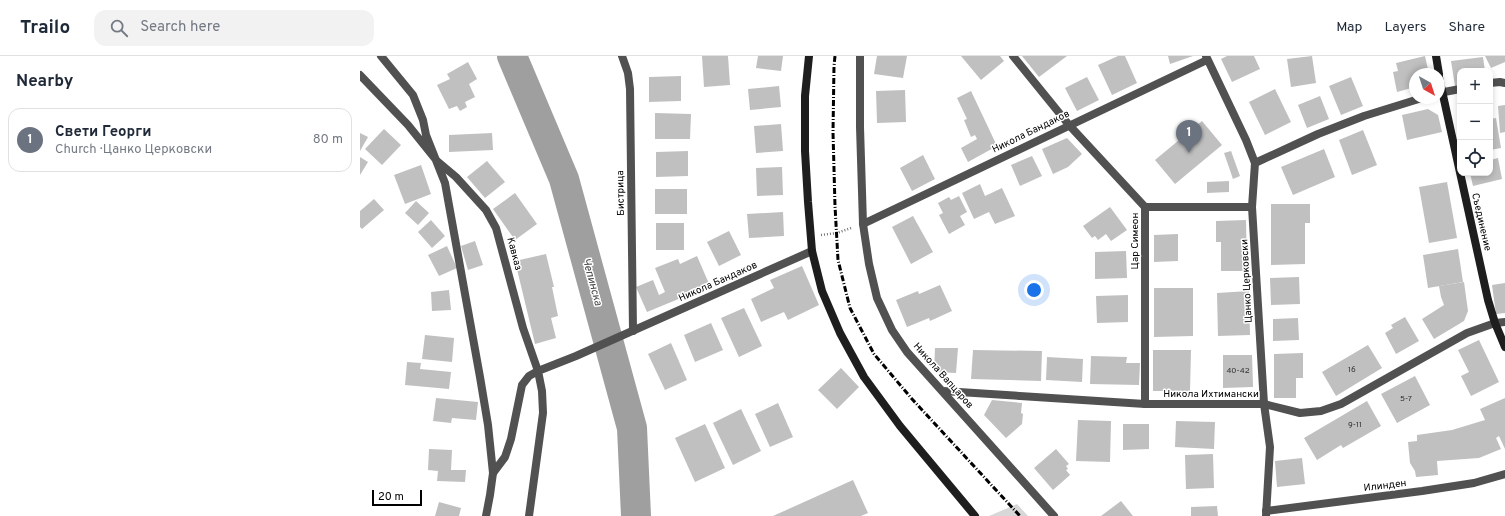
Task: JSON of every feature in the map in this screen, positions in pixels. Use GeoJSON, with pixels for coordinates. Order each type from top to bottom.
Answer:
{"type":"FeatureCollection","features":[{"type":"Feature","properties":{"kind":"street"},"geometry":{"type":"LineString","coordinates":[[380,56],[413,96],[423,120],[426,135],[445,183],[487,418],[493,473],[486,516]]}},
{"type":"Feature","properties":{"kind":"street","name":"Бистрица"},"geometry":{"type":"LineString","coordinates":[[622,56],[628,73],[630,89],[631,332]]}},
{"type":"Feature","properties":{"kind":"street"},"geometry":{"type":"LineString","coordinates":[[809,56],[805,96],[805,150],[810,237],[822,290],[840,333],[864,377],[900,426],[976,516]]}},
{"type":"Feature","properties":{"kind":"street","name":"Никола Вапцаров"},"geometry":{"type":"LineString","coordinates":[[860,56],[860,127],[863,224],[869,264],[877,298],[892,330],[907,352],[1054,516]]}},
{"type":"Feature","properties":{"kind":"street","name":"Цар Симеон"},"geometry":{"type":"LineString","coordinates":[[1013,56],[1069,125],[1145,207],[1145,404]]}},
{"type":"Feature","properties":{"kind":"street"},"geometry":{"type":"LineString","coordinates":[[1436,56],[1437,68]]}},
{"type":"Feature","properties":{"kind":"street","name":"Никола Бандаков"},"geometry":{"type":"LineString","coordinates":[[863,224],[1206,58]]}},
{"type":"Feature","properties":{"kind":"street","name":"Цанко Церковски"},"geometry":{"type":"LineString","coordinates":[[1206,58],[1246,140],[1255,163],[1252,207],[1264,404],[1270,447],[1266,513]]}},
{"type":"Feature","properties":{"kind":"street"},"geometry":{"type":"LineString","coordinates":[[360,75],[408,125],[437,161]]}},
{"type":"Feature","properties":{"kind":"street"},"geometry":{"type":"LineString","coordinates":[[1493,83],[1505,83]]}},
{"type":"Feature","properties":{"kind":"street"},"geometry":{"type":"LineString","coordinates":[[1445,91],[1457,89]]}},
{"type":"Feature","properties":{"kind":"street"},"geometry":{"type":"LineString","coordinates":[[1255,163],[1318,134],[1364,116],[1409,102]]}},
{"type":"Feature","properties":{"kind":"street","name":"Съединение"},"geometry":{"type":"LineString","coordinates":[[1443,104],[1488,300],[1495,323],[1505,347]]}},
{"type":"Feature","properties":{"kind":"street","name":"Кавказ"},"geometry":{"type":"LineString","coordinates":[[437,161],[456,176],[486,210],[496,228],[523,328],[538,371],[542,391],[543,413],[529,516]]}},
{"type":"Feature","properties":{"kind":"street"},"geometry":{"type":"LineString","coordinates":[[1145,207],[1252,207]]}},
{"type":"Feature","properties":{"kind":"street","name":"Никола Бандаков"},"geometry":{"type":"LineString","coordinates":[[493,473],[505,457],[522,385],[529,376],[812,251]]}},
{"type":"Feature","properties":{"kind":"street","name":"Никола Ихтимански"},"geometry":{"type":"LineString","coordinates":[[942,391],[1145,404],[1264,404],[1300,413],[1321,411],[1341,404],[1467,333],[1495,323],[1505,322]]}},
{"type":"Feature","properties":{"kind":"street","name":"Илинден"},"geometry":{"type":"LineString","coordinates":[[1266,513],[1474,483],[1505,474]]}},
{"type":"Feature","properties":{"kind":"path"},"geometry":{"type":"LineString","coordinates":[[810,237],[837,233],[863,224]]}},
{"type":"Feature","properties":{"kind":"shaded area"},"geometry":{"type":"Polygon","coordinates":[[[1017,504],[1028,516],[989,516],[1017,504]]]}},
{"type":"Feature","properties":{"kind":"building"},"geometry":{"type":"Polygon","coordinates":[[[702,56],[728,56],[730,85],[704,87],[702,56]]]}},
{"type":"Feature","properties":{"kind":"building"},"geometry":{"type":"Polygon","coordinates":[[[758,56],[783,56],[781,71],[756,68],[758,56]]]}},
{"type":"Feature","properties":{"kind":"building"},"geometry":{"type":"Polygon","coordinates":[[[877,56],[907,56],[903,78],[874,74],[877,56]]]}},
{"type":"Feature","properties":{"kind":"building"},"geometry":{"type":"Polygon","coordinates":[[[961,56],[1000,56],[1004,61],[981,80],[961,56]]]}},
{"type":"Feature","properties":{"kind":"building"},"geometry":{"type":"Polygon","coordinates":[[[1022,56],[1067,56],[1039,77],[1022,56]]]}},
{"type":"Feature","properties":{"kind":"building"},"geometry":{"type":"Polygon","coordinates":[[[1118,56],[1125,56],[1137,83],[1112,95],[1098,65],[1118,56]]]}},
{"type":"Feature","properties":{"kind":"building"},"geometry":{"type":"Polygon","coordinates":[[[1168,56],[1193,56],[1170,64],[1168,56]]]}},
{"type":"Feature","properties":{"kind":"building"},"geometry":{"type":"Polygon","coordinates":[[[1227,56],[1254,56],[1260,69],[1232,82],[1221,59],[1227,56]]]}},
{"type":"Feature","properties":{"kind":"building"},"geometry":{"type":"Polygon","coordinates":[[[1312,56],[1316,83],[1291,87],[1287,59],[1312,56]]]}},
{"type":"Feature","properties":{"kind":"building"},"geometry":{"type":"Polygon","coordinates":[[[1425,56],[1428,68],[1409,68],[1409,89],[1397,92],[1393,72],[1398,71],[1396,63],[1425,56]]]}},
{"type":"Feature","properties":{"kind":"building"},"geometry":{"type":"Polygon","coordinates":[[[1485,56],[1505,56],[1505,62],[1491,68],[1485,56]]]}},
{"type":"Feature","properties":{"kind":"building"},"geometry":{"type":"Polygon","coordinates":[[[1483,57],[1485,68],[1457,68],[1457,86],[1455,86],[1451,61],[1483,57]]]}},
{"type":"Feature","properties":{"kind":"building"},"geometry":{"type":"Polygon","coordinates":[[[468,62],[477,79],[469,84],[475,97],[465,102],[467,107],[460,111],[457,106],[449,109],[437,85],[450,79],[447,74],[468,62]]]}},
{"type":"Feature","properties":{"kind":"building"},"geometry":{"type":"Polygon","coordinates":[[[681,76],[681,101],[649,102],[649,77],[681,76]]]}},
{"type":"Feature","properties":{"kind":"building"},"geometry":{"type":"Polygon","coordinates":[[[1087,77],[1099,100],[1077,111],[1065,88],[1087,77]]]}},
{"type":"Feature","properties":{"kind":"building"},"geometry":{"type":"Polygon","coordinates":[[[1351,77],[1363,106],[1341,115],[1329,86],[1351,77]]]}},
{"type":"Feature","properties":{"kind":"building"},"geometry":{"type":"Polygon","coordinates":[[[779,86],[781,107],[750,110],[748,89],[779,86]]]}},
{"type":"Feature","properties":{"kind":"building"},"geometry":{"type":"Polygon","coordinates":[[[1275,89],[1291,122],[1265,135],[1249,102],[1275,89]]]}},
{"type":"Feature","properties":{"kind":"building"},"geometry":{"type":"Polygon","coordinates":[[[905,90],[906,122],[877,123],[876,91],[905,90]]]}},
{"type":"Feature","properties":{"kind":"building"},"geometry":{"type":"Polygon","coordinates":[[[971,91],[997,146],[968,162],[961,148],[977,139],[975,135],[971,137],[964,120],[967,119],[957,98],[971,91]]]}},
{"type":"Feature","properties":{"kind":"building"},"geometry":{"type":"Polygon","coordinates":[[[1320,96],[1329,119],[1307,128],[1298,105],[1320,96]]]}},
{"type":"Feature","properties":{"kind":"building"},"geometry":{"type":"Polygon","coordinates":[[[1505,105],[1505,132],[1500,133],[1498,106],[1505,105]]]}},
{"type":"Feature","properties":{"kind":"building"},"geometry":{"type":"Polygon","coordinates":[[[1428,109],[1438,115],[1442,132],[1407,140],[1402,115],[1428,109]]]}},
{"type":"Feature","properties":{"kind":"building"},"geometry":{"type":"Polygon","coordinates":[[[655,113],[691,114],[690,139],[655,139],[655,113]]]}},
{"type":"Feature","properties":{"kind":"building"},"geometry":{"type":"Polygon","coordinates":[[[1493,118],[1496,118],[1501,148],[1493,149],[1493,140],[1493,118]]]}},
{"type":"Feature","properties":{"kind":"building"},"geometry":{"type":"Polygon","coordinates":[[[1202,121],[1222,145],[1175,184],[1155,160],[1202,121]]]}},
{"type":"Feature","properties":{"kind":"building"},"geometry":{"type":"Polygon","coordinates":[[[781,124],[783,151],[756,153],[754,126],[781,124]]]}},
{"type":"Feature","properties":{"kind":"building"},"geometry":{"type":"Polygon","coordinates":[[[384,129],[401,145],[382,165],[365,149],[384,129]]]}},
{"type":"Feature","properties":{"kind":"building"},"geometry":{"type":"Polygon","coordinates":[[[1363,130],[1377,165],[1352,175],[1339,140],[1363,130]]]}},
{"type":"Feature","properties":{"kind":"building"},"geometry":{"type":"Polygon","coordinates":[[[360,133],[368,137],[360,151],[360,133]]]}},
{"type":"Feature","properties":{"kind":"building"},"geometry":{"type":"Polygon","coordinates":[[[492,133],[493,150],[449,152],[449,135],[492,133]]]}},
{"type":"Feature","properties":{"kind":"building"},"geometry":{"type":"Polygon","coordinates":[[[1067,138],[1082,154],[1068,167],[1053,174],[1042,149],[1067,138]]]}},
{"type":"Feature","properties":{"kind":"building"},"geometry":{"type":"Polygon","coordinates":[[[1324,149],[1335,177],[1293,195],[1281,167],[1324,149]]]}},
{"type":"Feature","properties":{"kind":"building"},"geometry":{"type":"Polygon","coordinates":[[[688,151],[688,176],[656,177],[656,152],[688,151]]]}},
{"type":"Feature","properties":{"kind":"building"},"geometry":{"type":"Polygon","coordinates":[[[1231,151],[1240,176],[1233,179],[1224,153],[1231,151]]]}},
{"type":"Feature","properties":{"kind":"building"},"geometry":{"type":"Polygon","coordinates":[[[923,155],[935,179],[912,191],[900,168],[923,155]]]}},
{"type":"Feature","properties":{"kind":"building"},"geometry":{"type":"Polygon","coordinates":[[[1032,156],[1042,176],[1020,186],[1011,165],[1032,156]]]}},
{"type":"Feature","properties":{"kind":"building"},"geometry":{"type":"Polygon","coordinates":[[[360,157],[368,162],[360,175],[360,157]]]}},
{"type":"Feature","properties":{"kind":"building"},"geometry":{"type":"Polygon","coordinates":[[[1498,158],[1502,179],[1473,186],[1471,176],[1493,176],[1493,159],[1498,158]]]}},
{"type":"Feature","properties":{"kind":"building"},"geometry":{"type":"Polygon","coordinates":[[[487,161],[505,182],[485,198],[467,177],[487,161]]]}},
{"type":"Feature","properties":{"kind":"building"},"geometry":{"type":"Polygon","coordinates":[[[421,165],[431,194],[405,204],[394,175],[421,165]]]}},
{"type":"Feature","properties":{"kind":"building"},"geometry":{"type":"Polygon","coordinates":[[[782,167],[783,195],[757,196],[756,168],[782,167]]]}},
{"type":"Feature","properties":{"kind":"building"},"geometry":{"type":"Polygon","coordinates":[[[1229,181],[1229,192],[1207,193],[1207,182],[1229,181]]]}},
{"type":"Feature","properties":{"kind":"building"},"geometry":{"type":"Polygon","coordinates":[[[1447,182],[1457,238],[1429,243],[1419,187],[1447,182]]]}},
{"type":"Feature","properties":{"kind":"building"},"geometry":{"type":"Polygon","coordinates":[[[980,184],[985,196],[1002,188],[1015,216],[995,224],[989,212],[974,219],[962,193],[980,184]]]}},
{"type":"Feature","properties":{"kind":"building"},"geometry":{"type":"Polygon","coordinates":[[[655,189],[687,189],[687,214],[655,214],[655,189]]]}},
{"type":"Feature","properties":{"kind":"building"},"geometry":{"type":"Polygon","coordinates":[[[515,193],[537,224],[515,240],[493,209],[515,193]]]}},
{"type":"Feature","properties":{"kind":"building"},"geometry":{"type":"Polygon","coordinates":[[[959,196],[967,212],[960,216],[965,225],[949,234],[939,215],[943,213],[938,203],[949,197],[951,200],[959,196]]]}},
{"type":"Feature","properties":{"kind":"building"},"geometry":{"type":"Polygon","coordinates":[[[374,199],[384,210],[362,229],[360,227],[360,211],[374,199]]]}},
{"type":"Feature","properties":{"kind":"building"},"geometry":{"type":"Polygon","coordinates":[[[416,201],[429,213],[418,225],[405,213],[416,201]]]}},
{"type":"Feature","properties":{"kind":"building"},"geometry":{"type":"Polygon","coordinates":[[[1271,204],[1310,204],[1310,223],[1305,223],[1305,264],[1271,265],[1271,204]]]}},
{"type":"Feature","properties":{"kind":"building"},"geometry":{"type":"Polygon","coordinates":[[[1110,207],[1127,230],[1111,241],[1106,234],[1098,240],[1095,236],[1092,238],[1083,226],[1110,207]]]}},
{"type":"Feature","properties":{"kind":"building"},"geometry":{"type":"Polygon","coordinates":[[[783,212],[784,236],[749,238],[747,214],[783,212]]]}},
{"type":"Feature","properties":{"kind":"building"},"geometry":{"type":"Polygon","coordinates":[[[913,216],[933,252],[911,264],[892,227],[913,216]]]}},
{"type":"Feature","properties":{"kind":"building"},"geometry":{"type":"Polygon","coordinates":[[[431,220],[445,236],[432,248],[418,232],[431,220]]]}},
{"type":"Feature","properties":{"kind":"building"},"geometry":{"type":"Polygon","coordinates":[[[1246,220],[1247,271],[1221,271],[1221,242],[1216,242],[1216,221],[1246,220]]]}},
{"type":"Feature","properties":{"kind":"building"},"geometry":{"type":"Polygon","coordinates":[[[656,223],[684,223],[684,250],[656,250],[656,223]]]}},
{"type":"Feature","properties":{"kind":"building"},"geometry":{"type":"Polygon","coordinates":[[[729,231],[741,255],[719,266],[707,242],[729,231]]]}},
{"type":"Feature","properties":{"kind":"building"},"geometry":{"type":"Polygon","coordinates":[[[1178,234],[1178,261],[1154,262],[1154,235],[1178,234]]]}},
{"type":"Feature","properties":{"kind":"building"},"geometry":{"type":"Polygon","coordinates":[[[475,241],[483,265],[468,270],[461,246],[475,241]]]}},
{"type":"Feature","properties":{"kind":"building"},"geometry":{"type":"Polygon","coordinates":[[[447,246],[457,268],[439,276],[428,255],[447,246]]]}},
{"type":"Feature","properties":{"kind":"building"},"geometry":{"type":"Polygon","coordinates":[[[1458,249],[1463,282],[1428,288],[1423,255],[1458,249]]]}},
{"type":"Feature","properties":{"kind":"building"},"geometry":{"type":"Polygon","coordinates":[[[1126,251],[1127,278],[1095,279],[1095,252],[1126,251]]]}},
{"type":"Feature","properties":{"kind":"building"},"geometry":{"type":"Polygon","coordinates":[[[546,254],[554,287],[552,287],[558,316],[551,318],[556,338],[535,344],[515,261],[546,254]]]}},
{"type":"Feature","properties":{"kind":"building"},"geometry":{"type":"Polygon","coordinates":[[[697,256],[710,286],[647,312],[636,287],[653,280],[659,295],[665,292],[655,268],[678,259],[680,264],[697,256]]]}},
{"type":"Feature","properties":{"kind":"building"},"geometry":{"type":"Polygon","coordinates":[[[802,266],[819,305],[788,320],[784,312],[761,322],[751,299],[774,288],[770,280],[802,266]]]}},
{"type":"Feature","properties":{"kind":"building"},"geometry":{"type":"Polygon","coordinates":[[[1299,277],[1300,304],[1271,305],[1270,278],[1299,277]]]}},
{"type":"Feature","properties":{"kind":"building"},"geometry":{"type":"Polygon","coordinates":[[[1464,282],[1468,311],[1464,321],[1434,339],[1422,319],[1444,305],[1439,286],[1464,282]]]}},
{"type":"Feature","properties":{"kind":"building"},"geometry":{"type":"Polygon","coordinates":[[[1505,283],[1505,313],[1496,314],[1492,285],[1505,283]]]}},
{"type":"Feature","properties":{"kind":"building"},"geometry":{"type":"Polygon","coordinates":[[[940,285],[952,311],[930,321],[929,318],[907,327],[896,300],[918,291],[919,294],[940,285]]]}},
{"type":"Feature","properties":{"kind":"building"},"geometry":{"type":"Polygon","coordinates":[[[1154,288],[1193,288],[1193,336],[1154,337],[1154,288]]]}},
{"type":"Feature","properties":{"kind":"building"},"geometry":{"type":"Polygon","coordinates":[[[449,290],[451,310],[432,311],[431,292],[449,290]]]}},
{"type":"Feature","properties":{"kind":"building"},"geometry":{"type":"Polygon","coordinates":[[[1249,291],[1250,335],[1218,336],[1217,293],[1249,291]]]}},
{"type":"Feature","properties":{"kind":"building"},"geometry":{"type":"Polygon","coordinates":[[[1128,295],[1128,322],[1097,323],[1096,296],[1128,295]]]}},
{"type":"Feature","properties":{"kind":"building"},"geometry":{"type":"Polygon","coordinates":[[[744,308],[762,346],[739,357],[721,318],[744,308]]]}},
{"type":"Feature","properties":{"kind":"building"},"geometry":{"type":"Polygon","coordinates":[[[1405,317],[1419,341],[1396,354],[1385,333],[1393,328],[1391,325],[1405,317]]]}},
{"type":"Feature","properties":{"kind":"building"},"geometry":{"type":"Polygon","coordinates":[[[1298,318],[1299,340],[1273,341],[1273,319],[1298,318]]]}},
{"type":"Feature","properties":{"kind":"building"},"geometry":{"type":"Polygon","coordinates":[[[711,323],[723,350],[695,362],[684,335],[711,323]]]}},
{"type":"Feature","properties":{"kind":"building"},"geometry":{"type":"Polygon","coordinates":[[[425,335],[454,338],[452,362],[422,359],[425,335]]]}},
{"type":"Feature","properties":{"kind":"building"},"geometry":{"type":"Polygon","coordinates":[[[1479,340],[1499,382],[1471,396],[1461,376],[1469,372],[1458,350],[1479,340]]]}},
{"type":"Feature","properties":{"kind":"building"},"geometry":{"type":"Polygon","coordinates":[[[671,343],[687,380],[665,390],[648,354],[671,343]]]}},
{"type":"Feature","properties":{"kind":"building"},"geometry":{"type":"Polygon","coordinates":[[[1368,345],[1382,368],[1336,396],[1322,372],[1368,345]]]}},
{"type":"Feature","properties":{"kind":"building"},"geometry":{"type":"Polygon","coordinates":[[[935,348],[958,348],[956,373],[934,372],[935,348]]]}},
{"type":"Feature","properties":{"kind":"building"},"geometry":{"type":"Polygon","coordinates":[[[973,350],[1042,351],[1041,381],[971,379],[973,350]]]}},
{"type":"Feature","properties":{"kind":"building"},"geometry":{"type":"Polygon","coordinates":[[[1153,350],[1191,350],[1190,391],[1153,391],[1153,350]]]}},
{"type":"Feature","properties":{"kind":"building"},"geometry":{"type":"Polygon","coordinates":[[[1303,353],[1303,378],[1296,378],[1296,398],[1274,398],[1274,354],[1303,353]]]}},
{"type":"Feature","properties":{"kind":"building"},"geometry":{"type":"Polygon","coordinates":[[[1223,355],[1252,355],[1253,387],[1223,388],[1223,355]]]}},
{"type":"Feature","properties":{"kind":"building"},"geometry":{"type":"Polygon","coordinates":[[[1091,356],[1127,357],[1126,363],[1140,363],[1139,385],[1090,384],[1091,356]]]}},
{"type":"Feature","properties":{"kind":"building"},"geometry":{"type":"Polygon","coordinates":[[[1047,357],[1083,359],[1082,382],[1046,380],[1047,357]]]}},
{"type":"Feature","properties":{"kind":"building"},"geometry":{"type":"Polygon","coordinates":[[[407,362],[421,363],[420,369],[451,372],[449,389],[405,385],[407,362]]]}},
{"type":"Feature","properties":{"kind":"building"},"geometry":{"type":"Polygon","coordinates":[[[841,368],[859,387],[837,409],[818,390],[841,368]]]}},
{"type":"Feature","properties":{"kind":"building"},"geometry":{"type":"Polygon","coordinates":[[[1415,376],[1430,405],[1397,423],[1381,394],[1415,376]]]}},
{"type":"Feature","properties":{"kind":"building"},"geometry":{"type":"Polygon","coordinates":[[[436,398],[478,402],[476,420],[452,418],[451,423],[433,421],[436,398]]]}},
{"type":"Feature","properties":{"kind":"building"},"geometry":{"type":"Polygon","coordinates":[[[1505,398],[1505,449],[1499,436],[1496,438],[1501,449],[1479,458],[1437,461],[1438,475],[1416,477],[1415,471],[1410,463],[1408,442],[1417,441],[1417,435],[1452,430],[1485,420],[1480,409],[1505,398]]]}},
{"type":"Feature","properties":{"kind":"building"},"geometry":{"type":"Polygon","coordinates":[[[992,400],[1022,403],[1022,424],[1006,438],[984,415],[992,400]]]}},
{"type":"Feature","properties":{"kind":"building"},"geometry":{"type":"Polygon","coordinates":[[[1367,401],[1381,426],[1343,448],[1341,445],[1317,460],[1304,438],[1367,401]]]}},
{"type":"Feature","properties":{"kind":"building"},"geometry":{"type":"Polygon","coordinates":[[[778,403],[793,437],[770,447],[755,414],[778,403]]]}},
{"type":"Feature","properties":{"kind":"building"},"geometry":{"type":"Polygon","coordinates":[[[741,409],[761,451],[733,465],[713,423],[741,409]]]}},
{"type":"Feature","properties":{"kind":"building"},"geometry":{"type":"Polygon","coordinates":[[[1078,420],[1111,421],[1110,462],[1076,461],[1078,420]]]}},
{"type":"Feature","properties":{"kind":"building"},"geometry":{"type":"Polygon","coordinates":[[[1176,421],[1215,422],[1214,449],[1175,447],[1176,421]]]}},
{"type":"Feature","properties":{"kind":"building"},"geometry":{"type":"Polygon","coordinates":[[[705,424],[725,468],[695,482],[675,438],[705,424]]]}},
{"type":"Feature","properties":{"kind":"building"},"geometry":{"type":"Polygon","coordinates":[[[1123,424],[1149,424],[1149,449],[1123,450],[1123,424]]]}},
{"type":"Feature","properties":{"kind":"building"},"geometry":{"type":"Polygon","coordinates":[[[429,449],[452,450],[451,470],[466,470],[465,482],[437,481],[438,471],[428,470],[429,449]]]}},
{"type":"Feature","properties":{"kind":"building"},"geometry":{"type":"Polygon","coordinates":[[[1056,449],[1069,464],[1066,466],[1068,469],[1066,470],[1070,475],[1053,490],[1034,468],[1056,449]]]}},
{"type":"Feature","properties":{"kind":"building"},"geometry":{"type":"Polygon","coordinates":[[[1213,454],[1214,488],[1186,489],[1185,455],[1213,454]]]}},
{"type":"Feature","properties":{"kind":"building"},"geometry":{"type":"Polygon","coordinates":[[[1302,458],[1305,484],[1277,487],[1275,461],[1302,458]]]}},
{"type":"Feature","properties":{"kind":"building"},"geometry":{"type":"Polygon","coordinates":[[[853,480],[868,513],[861,516],[773,516],[853,480]]]}},
{"type":"Feature","properties":{"kind":"building"},"geometry":{"type":"Polygon","coordinates":[[[1121,501],[1133,516],[1101,516],[1121,501]]]}},
{"type":"Feature","properties":{"kind":"building"},"geometry":{"type":"Polygon","coordinates":[[[439,502],[461,508],[459,516],[435,516],[439,502]]]}},
{"type":"Feature","properties":{"kind":"building"},"geometry":{"type":"Polygon","coordinates":[[[1217,506],[1218,516],[1191,516],[1191,507],[1217,506]]]}},
{"type":"Feature","properties":{"kind":"waterway","name":"Чепинска"},"geometry":{"type":"LineString","coordinates":[[512,56],[564,179],[632,428],[636,516]]}},
{"type":"Feature","properties":{"kind":"railway"},"geometry":{"type":"LineString","coordinates":[[835,56],[833,132],[838,260],[850,308],[874,354],[912,399],[1020,516]]}},
{"type":"Feature","properties":{"kind":"place","name":"Свети Георги"},"geometry":{"type":"Point","coordinates":[1189,153]}}]}
